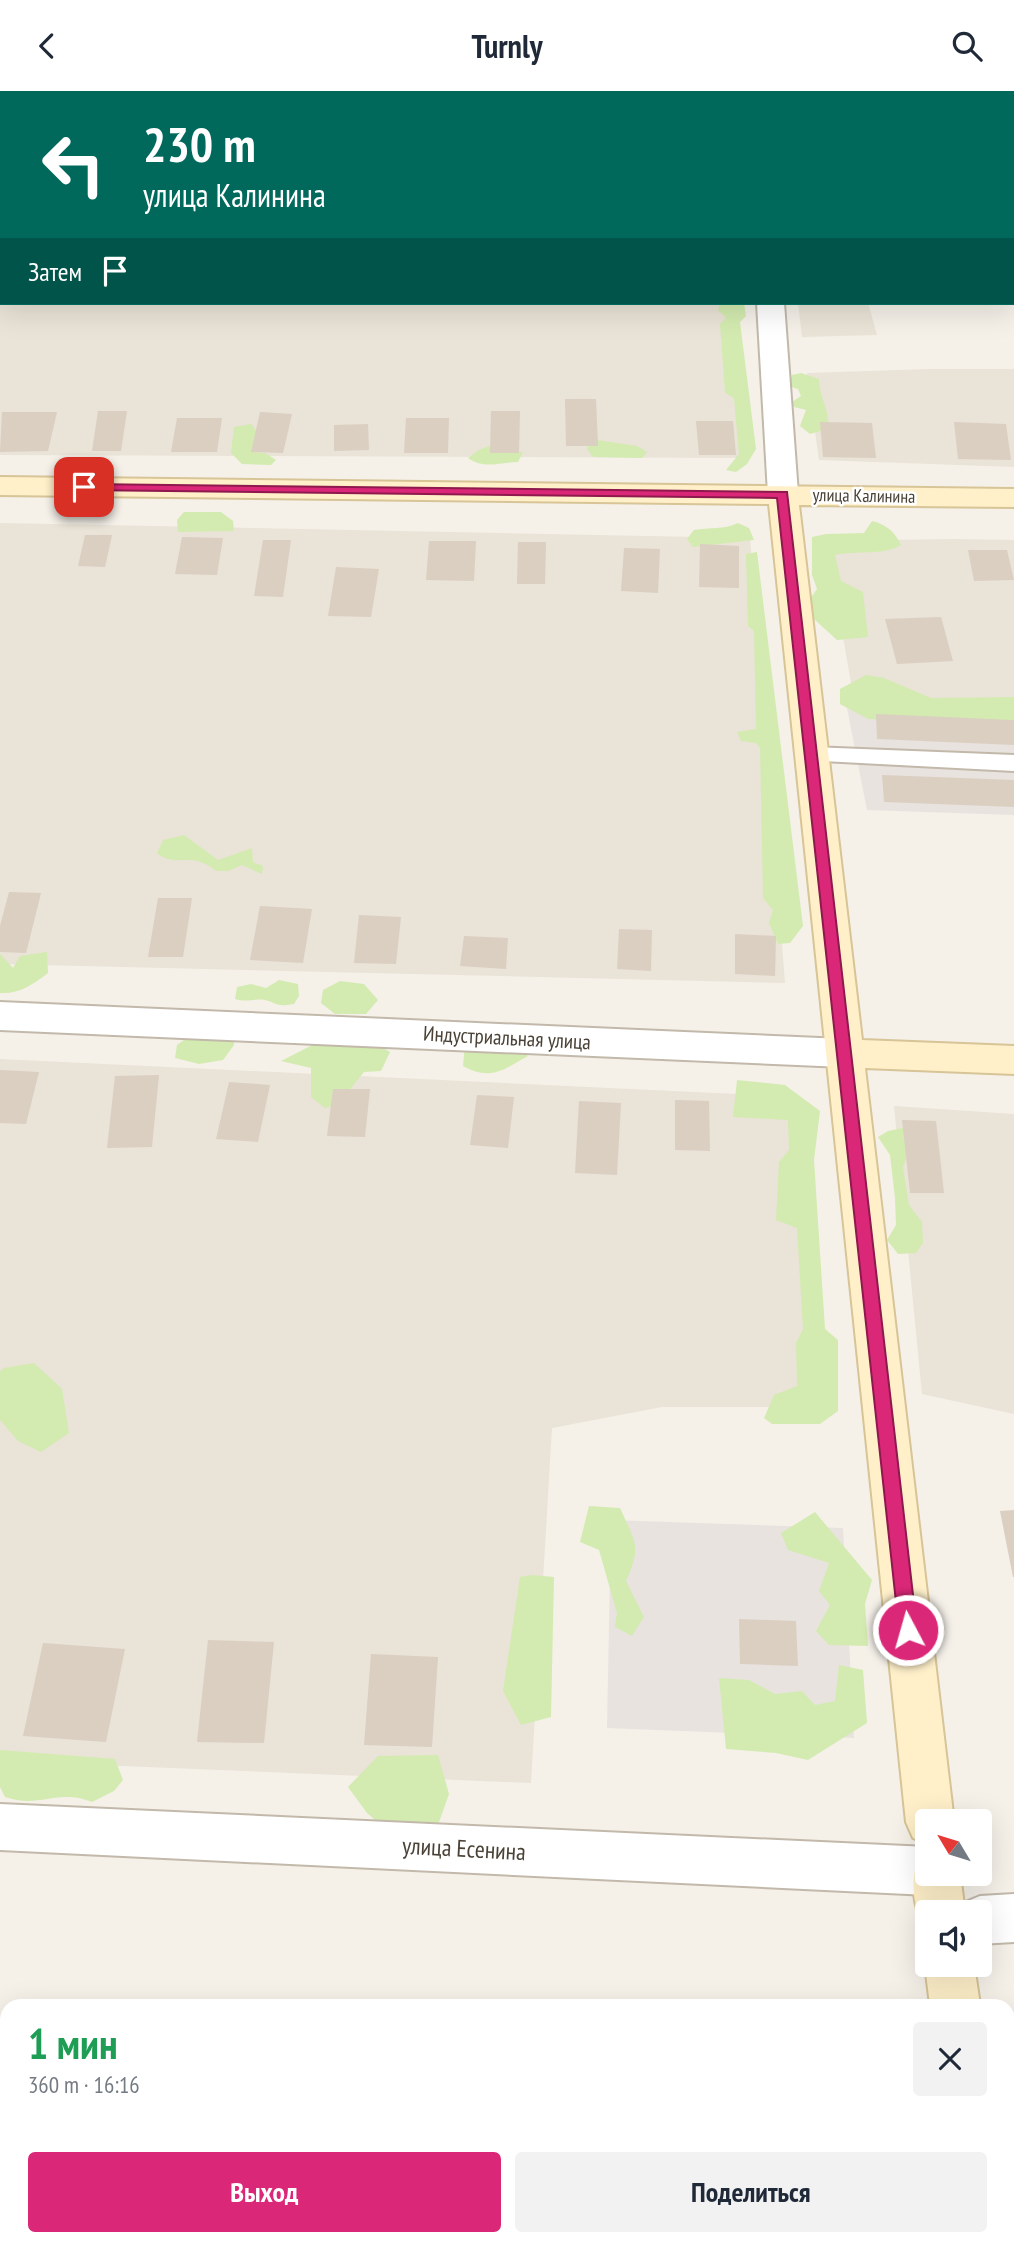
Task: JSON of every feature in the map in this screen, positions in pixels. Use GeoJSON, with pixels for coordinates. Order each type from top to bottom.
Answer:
{"type":"FeatureCollection","features":[{"type":"Feature","properties":{"kind":"street"},"geometry":{"type":"LineString","coordinates":[[769,305],[783,494],[929,1809]]}},
{"type":"Feature","properties":{"kind":"street","name":"улица Калинина"},"geometry":{"type":"LineString","coordinates":[[0,487],[1014,498]]}},
{"type":"Feature","properties":{"kind":"street","name":"Индустриальная улица"},"geometry":{"type":"LineString","coordinates":[[0,1016],[1014,1060]]}},
{"type":"Feature","properties":{"kind":"street","name":"улица Есенина"},"geometry":{"type":"LineString","coordinates":[[0,1827],[915,1870]]}},
{"type":"Feature","properties":{"kind":"street"},"geometry":{"type":"LineString","coordinates":[[992,1919],[1014,1918]]}},
{"type":"Feature","properties":{"kind":"street"},"geometry":{"type":"LineString","coordinates":[[951,1977],[954,1999]]}},
{"type":"Feature","properties":{"kind":"lane"},"geometry":{"type":"LineString","coordinates":[[811,755],[1014,763]]}},
{"type":"Feature","properties":{"kind":"shaded area"},"geometry":{"type":"Polygon","coordinates":[[[0,305],[735,305],[746,458],[0,455],[0,305]]]}},
{"type":"Feature","properties":{"kind":"shaded area"},"geometry":{"type":"Polygon","coordinates":[[[798,305],[869,305],[877,335],[802,337],[798,305]]]}},
{"type":"Feature","properties":{"kind":"shaded area"},"geometry":{"type":"Polygon","coordinates":[[[1014,369],[1014,467],[819,460],[807,373],[1014,369]]]}},
{"type":"Feature","properties":{"kind":"shaded area"},"geometry":{"type":"Polygon","coordinates":[[[0,523],[750,538],[785,983],[0,964],[0,523]]]}},
{"type":"Feature","properties":{"kind":"shaded area"},"geometry":{"type":"Polygon","coordinates":[[[1014,540],[1014,703],[854,701],[844,642],[831,614],[820,541],[1014,540]]]}},
{"type":"Feature","properties":{"kind":"shaded area"},"geometry":{"type":"Polygon","coordinates":[[[847,708],[1014,711],[1014,815],[867,810],[847,708]]]}},
{"type":"Feature","properties":{"kind":"shaded area"},"geometry":{"type":"Polygon","coordinates":[[[0,1059],[800,1097],[815,1407],[662,1407],[552,1428],[531,1783],[0,1761],[0,1059]]]}},
{"type":"Feature","properties":{"kind":"shaded area"},"geometry":{"type":"Polygon","coordinates":[[[894,1106],[1014,1114],[1014,1414],[922,1394],[894,1106]]]}},
{"type":"Feature","properties":{"kind":"shaded area"},"geometry":{"type":"Polygon","coordinates":[[[611,1520],[843,1528],[854,1738],[607,1728],[611,1520]]]}},
{"type":"Feature","properties":{"kind":"green space"},"geometry":{"type":"Polygon","coordinates":[[[719,305],[744,305],[746,316],[740,322],[756,449],[747,464],[736,472],[726,470],[739,454],[734,398],[725,393],[720,324],[726,318],[718,310],[719,305]]]}},
{"type":"Feature","properties":{"kind":"green space"},"geometry":{"type":"Polygon","coordinates":[[[801,373],[819,379],[828,417],[828,429],[810,434],[800,426],[806,410],[794,407],[792,402],[801,396],[798,389],[788,386],[792,375],[801,373]]]}},
{"type":"Feature","properties":{"kind":"green space"},"geometry":{"type":"Polygon","coordinates":[[[251,424],[258,433],[254,452],[265,453],[276,460],[271,465],[242,464],[231,453],[234,427],[251,424]]]}},
{"type":"Feature","properties":{"kind":"green space"},"geometry":{"type":"Polygon","coordinates":[[[590,439],[637,446],[647,452],[642,458],[593,457],[587,449],[590,439]]]}},
{"type":"Feature","properties":{"kind":"green space"},"geometry":{"type":"Polygon","coordinates":[[[494,444],[508,452],[523,452],[518,462],[486,465],[468,458],[494,444]]]}},
{"type":"Feature","properties":{"kind":"green space"},"geometry":{"type":"Polygon","coordinates":[[[184,512],[221,512],[233,521],[234,531],[178,532],[177,520],[184,512]]]}},
{"type":"Feature","properties":{"kind":"green space"},"geometry":{"type":"Polygon","coordinates":[[[872,521],[889,529],[901,545],[886,551],[835,555],[841,581],[863,592],[868,637],[837,640],[803,609],[817,589],[812,575],[812,537],[864,533],[872,521]]]}},
{"type":"Feature","properties":{"kind":"green space"},"geometry":{"type":"Polygon","coordinates":[[[738,523],[749,528],[754,540],[693,547],[687,539],[694,530],[738,523]]]}},
{"type":"Feature","properties":{"kind":"green space"},"geometry":{"type":"Polygon","coordinates":[[[757,552],[803,926],[790,943],[778,944],[769,923],[773,910],[763,898],[760,748],[756,743],[741,741],[737,732],[756,729],[754,631],[748,626],[746,554],[757,552]]]}},
{"type":"Feature","properties":{"kind":"green space"},"geometry":{"type":"Polygon","coordinates":[[[866,675],[884,678],[931,698],[1014,697],[1014,726],[868,719],[840,704],[840,689],[866,675]]]}},
{"type":"Feature","properties":{"kind":"green space"},"geometry":{"type":"Polygon","coordinates":[[[184,835],[218,860],[252,848],[253,862],[263,866],[262,874],[242,865],[228,871],[216,871],[199,862],[171,860],[157,853],[163,840],[184,835]]]}},
{"type":"Feature","properties":{"kind":"green space"},"geometry":{"type":"Polygon","coordinates":[[[47,952],[48,973],[20,990],[0,993],[0,954],[13,968],[20,956],[47,952]]]}},
{"type":"Feature","properties":{"kind":"green space"},"geometry":{"type":"Polygon","coordinates":[[[279,980],[298,984],[299,996],[294,1004],[280,1005],[265,1000],[235,999],[237,987],[251,984],[266,988],[279,980]]]}},
{"type":"Feature","properties":{"kind":"green space"},"geometry":{"type":"Polygon","coordinates":[[[340,981],[364,984],[378,1000],[366,1014],[335,1014],[321,1003],[323,990],[340,981]]]}},
{"type":"Feature","properties":{"kind":"green space"},"geometry":{"type":"Polygon","coordinates":[[[198,1030],[234,1035],[234,1045],[223,1060],[199,1064],[175,1058],[177,1045],[198,1030]]]}},
{"type":"Feature","properties":{"kind":"green space"},"geometry":{"type":"Polygon","coordinates":[[[332,1035],[365,1037],[390,1052],[381,1071],[364,1072],[338,1104],[325,1108],[311,1097],[311,1068],[281,1061],[332,1035]]]}},
{"type":"Feature","properties":{"kind":"green space"},"geometry":{"type":"Polygon","coordinates":[[[512,1044],[528,1056],[496,1072],[481,1073],[463,1066],[465,1045],[512,1044]]]}},
{"type":"Feature","properties":{"kind":"green space"},"geometry":{"type":"Polygon","coordinates":[[[737,1080],[785,1085],[820,1111],[814,1160],[825,1329],[838,1340],[838,1411],[820,1424],[772,1424],[764,1418],[774,1395],[797,1386],[796,1343],[803,1329],[797,1228],[776,1220],[779,1162],[789,1150],[788,1120],[733,1117],[737,1080]]]}},
{"type":"Feature","properties":{"kind":"green space"},"geometry":{"type":"Polygon","coordinates":[[[908,1127],[914,1138],[903,1167],[909,1205],[922,1222],[923,1243],[916,1253],[898,1254],[887,1240],[896,1225],[890,1155],[878,1137],[888,1131],[908,1127]]]}},
{"type":"Feature","properties":{"kind":"green space"},"geometry":{"type":"Polygon","coordinates":[[[34,1363],[62,1389],[69,1433],[41,1452],[18,1441],[0,1420],[0,1371],[34,1363]]]}},
{"type":"Feature","properties":{"kind":"green space"},"geometry":{"type":"Polygon","coordinates":[[[589,1506],[620,1508],[633,1537],[634,1560],[626,1581],[644,1617],[632,1636],[615,1627],[617,1613],[599,1550],[580,1542],[589,1506]]]}},
{"type":"Feature","properties":{"kind":"green space"},"geometry":{"type":"Polygon","coordinates":[[[815,1512],[872,1580],[865,1604],[868,1646],[829,1645],[816,1631],[830,1605],[819,1591],[829,1563],[788,1550],[781,1533],[815,1512]]]}},
{"type":"Feature","properties":{"kind":"green space"},"geometry":{"type":"Polygon","coordinates":[[[520,1577],[554,1577],[551,1717],[521,1725],[503,1691],[520,1577]]]}},
{"type":"Feature","properties":{"kind":"green space"},"geometry":{"type":"Polygon","coordinates":[[[839,1665],[863,1670],[867,1723],[808,1760],[776,1753],[726,1749],[719,1678],[749,1680],[775,1694],[802,1691],[815,1705],[835,1701],[839,1665]]]}},
{"type":"Feature","properties":{"kind":"green space"},"geometry":{"type":"Polygon","coordinates":[[[0,1750],[115,1759],[123,1780],[114,1791],[92,1802],[69,1797],[17,1800],[5,1797],[0,1787],[0,1750]]]}},
{"type":"Feature","properties":{"kind":"green space"},"geometry":{"type":"Polygon","coordinates":[[[438,1755],[449,1794],[438,1825],[396,1838],[367,1813],[348,1787],[378,1756],[438,1755]]]}},
{"type":"Feature","properties":{"kind":"building"},"geometry":{"type":"Polygon","coordinates":[[[565,399],[596,399],[598,446],[566,446],[565,399]]]}},
{"type":"Feature","properties":{"kind":"building"},"geometry":{"type":"Polygon","coordinates":[[[98,411],[127,411],[121,451],[92,451],[98,411]]]}},
{"type":"Feature","properties":{"kind":"building"},"geometry":{"type":"Polygon","coordinates":[[[491,411],[520,411],[519,453],[490,453],[491,411]]]}},
{"type":"Feature","properties":{"kind":"building"},"geometry":{"type":"Polygon","coordinates":[[[2,412],[57,412],[48,451],[0,452],[2,412]]]}},
{"type":"Feature","properties":{"kind":"building"},"geometry":{"type":"Polygon","coordinates":[[[260,412],[292,414],[283,453],[251,452],[260,412]]]}},
{"type":"Feature","properties":{"kind":"building"},"geometry":{"type":"Polygon","coordinates":[[[177,418],[222,418],[217,452],[171,452],[177,418]]]}},
{"type":"Feature","properties":{"kind":"building"},"geometry":{"type":"Polygon","coordinates":[[[406,418],[449,418],[448,453],[404,453],[406,418]]]}},
{"type":"Feature","properties":{"kind":"building"},"geometry":{"type":"Polygon","coordinates":[[[696,421],[733,421],[736,455],[699,455],[696,421]]]}},
{"type":"Feature","properties":{"kind":"building"},"geometry":{"type":"Polygon","coordinates":[[[820,422],[872,423],[876,458],[823,457],[820,422]]]}},
{"type":"Feature","properties":{"kind":"building"},"geometry":{"type":"Polygon","coordinates":[[[954,422],[1006,424],[1011,460],[958,459],[954,422]]]}},
{"type":"Feature","properties":{"kind":"building"},"geometry":{"type":"Polygon","coordinates":[[[368,424],[369,450],[334,451],[334,425],[368,424]]]}},
{"type":"Feature","properties":{"kind":"building"},"geometry":{"type":"Polygon","coordinates":[[[85,535],[112,535],[105,567],[78,566],[85,535]]]}},
{"type":"Feature","properties":{"kind":"building"},"geometry":{"type":"Polygon","coordinates":[[[182,537],[223,538],[217,575],[175,574],[182,537]]]}},
{"type":"Feature","properties":{"kind":"building"},"geometry":{"type":"Polygon","coordinates":[[[263,540],[291,540],[283,597],[254,596],[263,540]]]}},
{"type":"Feature","properties":{"kind":"building"},"geometry":{"type":"Polygon","coordinates":[[[429,541],[476,541],[474,581],[426,580],[429,541]]]}},
{"type":"Feature","properties":{"kind":"building"},"geometry":{"type":"Polygon","coordinates":[[[518,542],[546,542],[545,584],[517,584],[518,542]]]}},
{"type":"Feature","properties":{"kind":"building"},"geometry":{"type":"Polygon","coordinates":[[[700,544],[739,546],[739,588],[699,587],[700,544]]]}},
{"type":"Feature","properties":{"kind":"building"},"geometry":{"type":"Polygon","coordinates":[[[624,548],[660,549],[658,593],[621,591],[624,548]]]}},
{"type":"Feature","properties":{"kind":"building"},"geometry":{"type":"Polygon","coordinates":[[[968,550],[1007,550],[1014,580],[974,581],[968,550]]]}},
{"type":"Feature","properties":{"kind":"building"},"geometry":{"type":"Polygon","coordinates":[[[336,567],[379,569],[371,617],[328,616],[336,567]]]}},
{"type":"Feature","properties":{"kind":"building"},"geometry":{"type":"Polygon","coordinates":[[[941,617],[953,661],[897,664],[885,619],[941,617]]]}},
{"type":"Feature","properties":{"kind":"building"},"geometry":{"type":"Polygon","coordinates":[[[876,714],[1014,720],[1014,745],[877,739],[876,714]]]}},
{"type":"Feature","properties":{"kind":"building"},"geometry":{"type":"Polygon","coordinates":[[[882,775],[1014,780],[1014,807],[884,802],[882,775]]]}},
{"type":"Feature","properties":{"kind":"building"},"geometry":{"type":"Polygon","coordinates":[[[9,892],[41,893],[26,953],[0,952],[0,926],[9,892]]]}},
{"type":"Feature","properties":{"kind":"building"},"geometry":{"type":"Polygon","coordinates":[[[158,898],[192,898],[183,957],[148,957],[158,898]]]}},
{"type":"Feature","properties":{"kind":"building"},"geometry":{"type":"Polygon","coordinates":[[[260,906],[312,909],[303,963],[250,960],[260,906]]]}},
{"type":"Feature","properties":{"kind":"building"},"geometry":{"type":"Polygon","coordinates":[[[359,915],[401,917],[396,964],[354,963],[359,915]]]}},
{"type":"Feature","properties":{"kind":"building"},"geometry":{"type":"Polygon","coordinates":[[[619,929],[652,930],[651,971],[617,969],[619,929]]]}},
{"type":"Feature","properties":{"kind":"building"},"geometry":{"type":"Polygon","coordinates":[[[735,934],[776,936],[775,976],[735,974],[735,934]]]}},
{"type":"Feature","properties":{"kind":"building"},"geometry":{"type":"Polygon","coordinates":[[[464,936],[508,938],[506,969],[460,966],[464,936]]]}},
{"type":"Feature","properties":{"kind":"building"},"geometry":{"type":"Polygon","coordinates":[[[0,1070],[39,1072],[26,1124],[0,1123],[0,1070]]]}},
{"type":"Feature","properties":{"kind":"building"},"geometry":{"type":"Polygon","coordinates":[[[159,1075],[152,1147],[107,1148],[115,1076],[159,1075]]]}},
{"type":"Feature","properties":{"kind":"building"},"geometry":{"type":"Polygon","coordinates":[[[229,1082],[270,1085],[258,1142],[216,1139],[229,1082]]]}},
{"type":"Feature","properties":{"kind":"building"},"geometry":{"type":"Polygon","coordinates":[[[333,1089],[370,1089],[365,1137],[327,1136],[333,1089]]]}},
{"type":"Feature","properties":{"kind":"building"},"geometry":{"type":"Polygon","coordinates":[[[477,1095],[514,1097],[508,1148],[470,1145],[477,1095]]]}},
{"type":"Feature","properties":{"kind":"building"},"geometry":{"type":"Polygon","coordinates":[[[675,1100],[709,1101],[710,1151],[675,1150],[675,1100]]]}},
{"type":"Feature","properties":{"kind":"building"},"geometry":{"type":"Polygon","coordinates":[[[579,1101],[621,1103],[617,1175],[575,1173],[579,1101]]]}},
{"type":"Feature","properties":{"kind":"building"},"geometry":{"type":"Polygon","coordinates":[[[902,1120],[936,1121],[944,1193],[910,1193],[902,1120]]]}},
{"type":"Feature","properties":{"kind":"building"},"geometry":{"type":"Polygon","coordinates":[[[1014,1510],[1014,1577],[1013,1577],[1000,1511],[1014,1510]]]}},
{"type":"Feature","properties":{"kind":"building"},"geometry":{"type":"Polygon","coordinates":[[[739,1619],[796,1621],[798,1666],[740,1664],[739,1619]]]}},
{"type":"Feature","properties":{"kind":"building"},"geometry":{"type":"Polygon","coordinates":[[[208,1640],[274,1642],[264,1743],[197,1742],[208,1640]]]}},
{"type":"Feature","properties":{"kind":"building"},"geometry":{"type":"Polygon","coordinates":[[[43,1643],[125,1649],[106,1742],[23,1736],[43,1643]]]}},
{"type":"Feature","properties":{"kind":"building"},"geometry":{"type":"Polygon","coordinates":[[[371,1654],[438,1657],[432,1747],[364,1745],[371,1654]]]}},
{"type":"Feature","properties":{"kind":"route"},"geometry":{"type":"LineString","coordinates":[[84,487],[783,494],[908,1630]]}}]}
